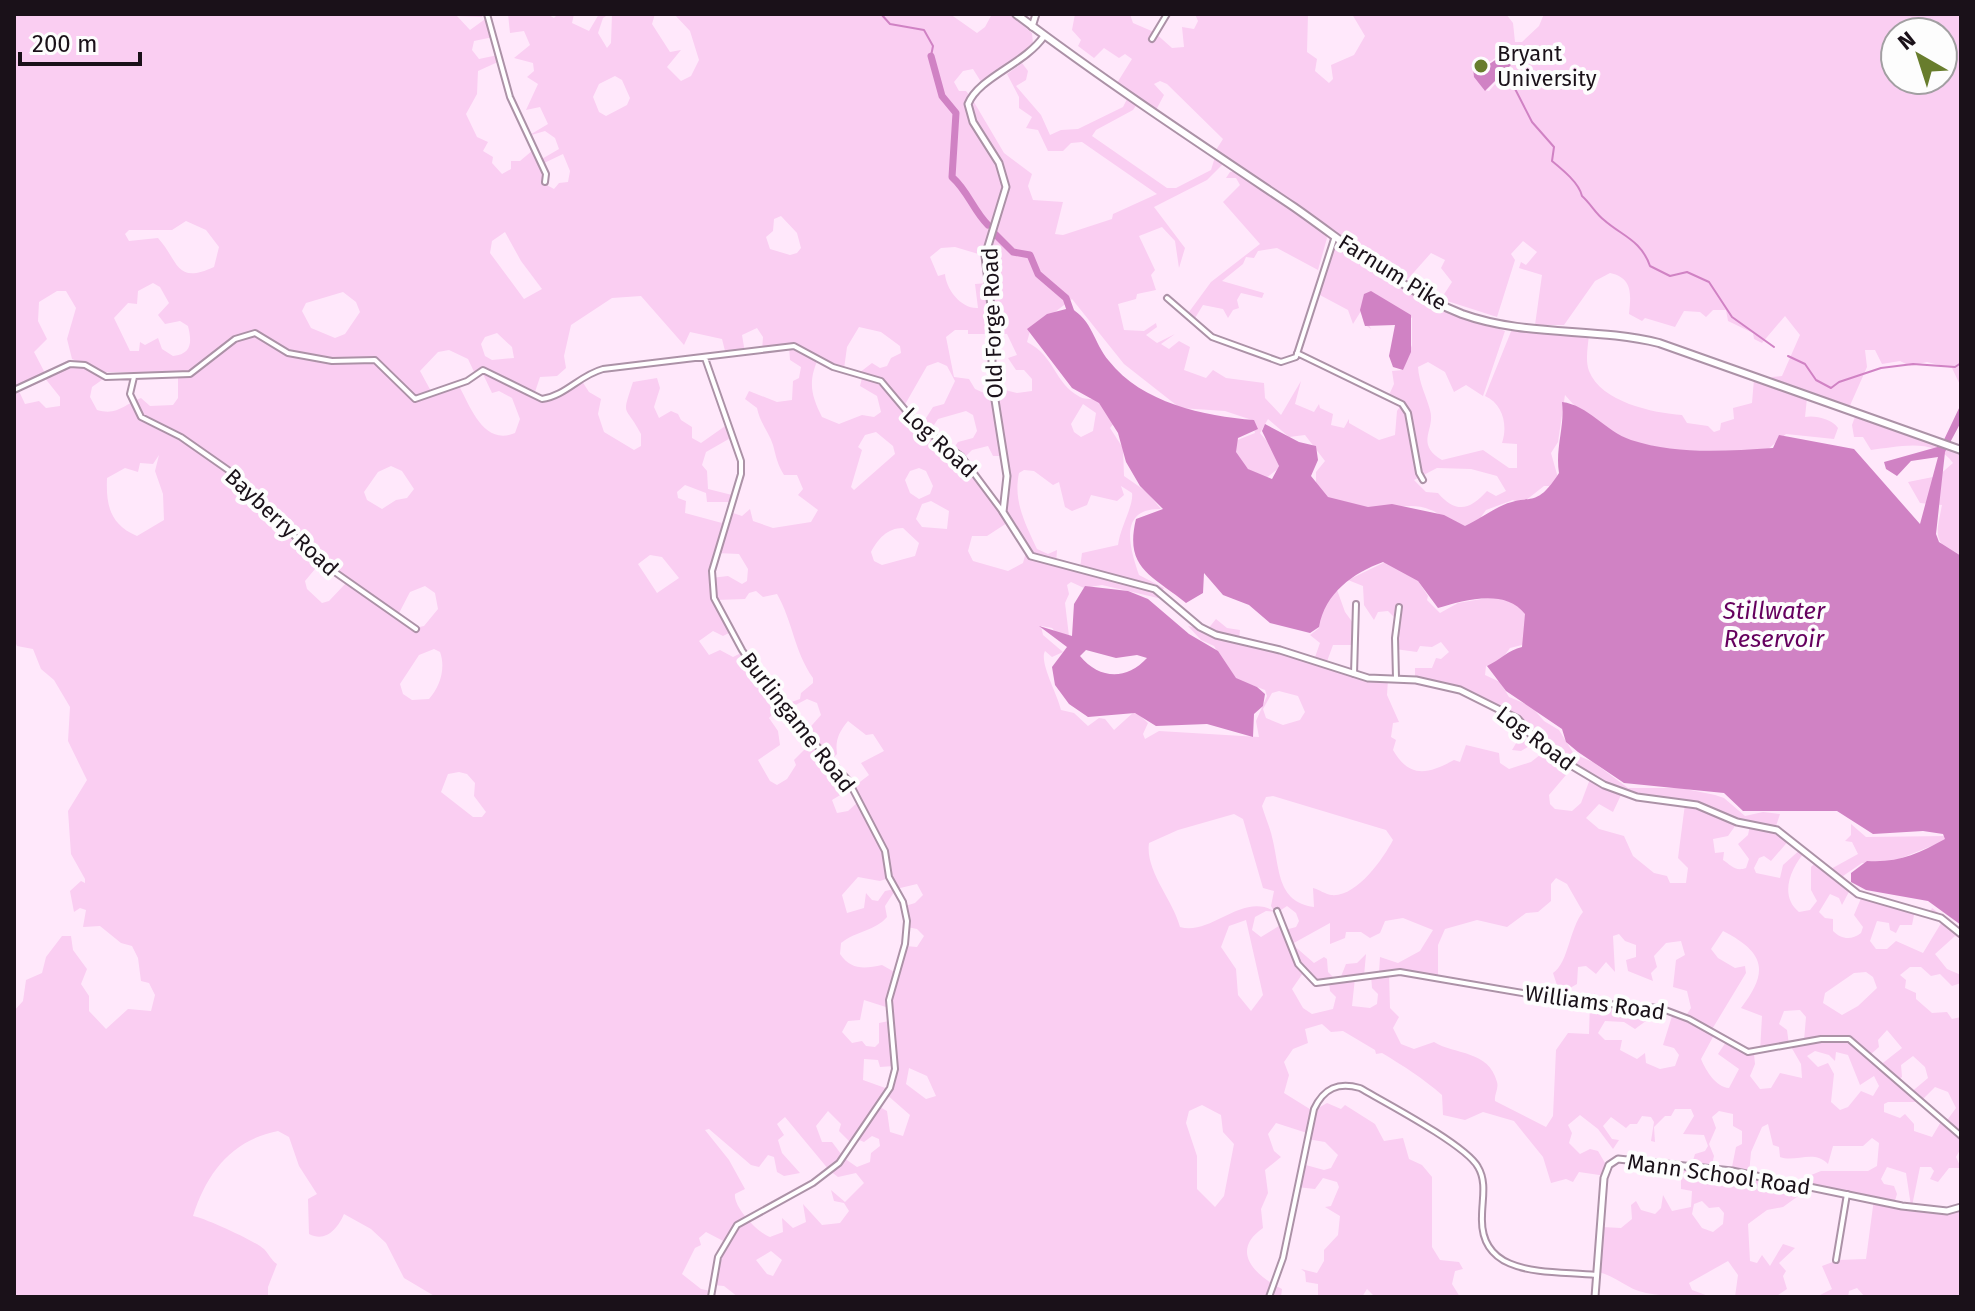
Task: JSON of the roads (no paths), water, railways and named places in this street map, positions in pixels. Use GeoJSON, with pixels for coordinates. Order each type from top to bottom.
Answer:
{"type":"FeatureCollection","features":[{"type":"Feature","properties":{"kind":"main road","name":"Farnum Pike"},"geometry":{"type":"LineString","coordinates":[[1016,14],[1335,236],[1422,294],[1464,314],[1508,327],[1612,335],[1659,343],[1961,450]]}},
{"type":"Feature","properties":{"kind":"street"},"geometry":{"type":"LineString","coordinates":[[487,14],[510,97],[546,174],[545,182]]}},
{"type":"Feature","properties":{"kind":"street"},"geometry":{"type":"LineString","coordinates":[[1032,27],[1036,14]]}},
{"type":"Feature","properties":{"kind":"street"},"geometry":{"type":"LineString","coordinates":[[1152,39],[1167,14]]}},
{"type":"Feature","properties":{"kind":"street","name":"Old Forge Road"},"geometry":{"type":"LineString","coordinates":[[1003,512],[1007,476],[994,403],[992,315],[985,256],[1006,187],[999,163],[973,122],[968,104],[980,89],[1027,56],[1044,36]]}},
{"type":"Feature","properties":{"kind":"street"},"geometry":{"type":"LineString","coordinates":[[1167,298],[1212,337],[1281,362],[1290,362],[1297,353],[1335,236]]}},
{"type":"Feature","properties":{"kind":"street","name":"Log Road"},"geometry":{"type":"LineString","coordinates":[[14,390],[70,364],[85,365],[106,377],[190,374],[235,339],[255,333],[288,353],[332,361],[375,360],[415,399],[467,381],[483,370],[542,399],[603,369],[794,346],[833,367],[881,381],[918,425],[961,456],[1031,556],[1155,589],[1200,627],[1216,635],[1280,650],[1354,674],[1436,682],[1485,701],[1518,719],[1542,748],[1622,794],[1697,805],[1737,822],[1777,830],[1858,894],[1941,918],[1961,934]]}},
{"type":"Feature","properties":{"kind":"street"},"geometry":{"type":"LineString","coordinates":[[1297,353],[1402,404],[1408,413],[1423,480]]}},
{"type":"Feature","properties":{"kind":"street","name":"Burlingame Road"},"geometry":{"type":"LineString","coordinates":[[705,358],[741,461],[741,474],[712,571],[714,598],[742,650],[776,701],[848,780],[885,851],[889,877],[903,902],[907,921],[905,944],[889,1000],[895,1069],[890,1088],[839,1163],[813,1183],[737,1225],[718,1257],[711,1297]]}},
{"type":"Feature","properties":{"kind":"street","name":"Bayberry Road"},"geometry":{"type":"LineString","coordinates":[[134,377],[130,394],[141,417],[181,437],[231,472],[319,561],[416,629]]}},
{"type":"Feature","properties":{"kind":"street"},"geometry":{"type":"LineString","coordinates":[[1354,674],[1356,604]]}},
{"type":"Feature","properties":{"kind":"street"},"geometry":{"type":"LineString","coordinates":[[1396,678],[1395,638],[1399,607]]}},
{"type":"Feature","properties":{"kind":"street","name":"Williams Road"},"geometry":{"type":"LineString","coordinates":[[1277,911],[1298,964],[1316,983],[1401,972],[1569,1001],[1660,1008],[1689,1019],[1748,1052],[1821,1039],[1849,1039],[1961,1136]]}},
{"type":"Feature","properties":{"kind":"street"},"geometry":{"type":"LineString","coordinates":[[1269,1297],[1283,1258],[1314,1109],[1319,1097],[1341,1085],[1360,1088],[1469,1155],[1483,1178],[1483,1241],[1497,1257],[1519,1268],[1597,1275]]}},
{"type":"Feature","properties":{"kind":"street","name":"Mann School Road"},"geometry":{"type":"LineString","coordinates":[[1595,1297],[1604,1178],[1609,1165],[1618,1159],[1735,1172],[1902,1206],[1947,1211],[1961,1207]]}},
{"type":"Feature","properties":{"kind":"street"},"geometry":{"type":"LineString","coordinates":[[1836,1260],[1847,1194]]}},
{"type":"Feature","properties":{"kind":"water"},"geometry":{"type":"Polygon","coordinates":[[[1504,54],[1511,55],[1513,63],[1485,91],[1474,77],[1473,68],[1485,67],[1504,54]]]}},
{"type":"Feature","properties":{"kind":"water"},"geometry":{"type":"Polygon","coordinates":[[[1371,291],[1411,315],[1411,352],[1403,370],[1393,367],[1389,356],[1395,325],[1365,326],[1360,310],[1364,294],[1371,291]]]}},
{"type":"Feature","properties":{"kind":"water","name":"Stillwater Reservoir"},"geometry":{"type":"Polygon","coordinates":[[[1070,308],[1084,319],[1109,361],[1139,387],[1156,397],[1195,411],[1254,420],[1258,429],[1238,438],[1236,452],[1248,469],[1272,479],[1279,466],[1262,431],[1265,424],[1299,442],[1316,446],[1318,460],[1311,476],[1328,497],[1368,507],[1392,504],[1444,515],[1465,526],[1509,503],[1537,497],[1551,485],[1559,473],[1562,402],[1580,408],[1631,440],[1666,448],[1701,451],[1773,448],[1779,435],[1854,449],[1920,524],[1938,457],[1911,461],[1897,476],[1886,469],[1884,462],[1941,446],[1961,404],[1961,422],[1945,452],[1936,534],[1939,542],[1961,556],[1961,925],[1928,901],[1866,890],[1851,882],[1851,873],[1867,861],[1888,861],[1908,856],[1945,839],[1943,834],[1923,831],[1873,834],[1837,811],[1743,811],[1724,793],[1624,783],[1578,752],[1566,742],[1562,729],[1506,691],[1487,666],[1522,647],[1525,614],[1507,601],[1484,598],[1438,608],[1418,581],[1383,562],[1361,572],[1342,586],[1327,604],[1319,627],[1310,633],[1270,623],[1249,605],[1223,595],[1204,573],[1203,593],[1186,603],[1144,569],[1134,549],[1136,519],[1163,509],[1140,486],[1126,462],[1118,433],[1099,403],[1072,388],[1027,329],[1047,314],[1070,308]]]}},
{"type":"Feature","properties":{"kind":"water"},"geometry":{"type":"Polygon","coordinates":[[[1085,586],[1128,591],[1148,599],[1189,634],[1218,651],[1236,678],[1265,694],[1263,706],[1254,714],[1253,737],[1207,724],[1156,726],[1135,713],[1088,717],[1069,704],[1055,685],[1052,667],[1067,647],[1039,626],[1072,636],[1074,604],[1085,586]],[[1086,650],[1080,656],[1096,669],[1113,674],[1130,671],[1147,658],[1137,655],[1116,658],[1086,650]]]}},
{"type":"Feature","properties":{"kind":"waterway"},"geometry":{"type":"LineString","coordinates":[[881,14],[890,24],[924,30],[933,46],[931,56]]}},
{"type":"Feature","properties":{"kind":"waterway"},"geometry":{"type":"LineString","coordinates":[[931,56],[942,96],[956,113],[952,177],[988,225]]}},
{"type":"Feature","properties":{"kind":"waterway"},"geometry":{"type":"LineString","coordinates":[[1502,76],[1510,79],[1532,122],[1554,147],[1552,161],[1574,182],[1601,217],[1642,250],[1650,266],[1670,276],[1687,272],[1709,282],[1732,317],[1774,347]]}},
{"type":"Feature","properties":{"kind":"waterway"},"geometry":{"type":"LineString","coordinates":[[993,232],[1013,252],[1030,255],[1038,274],[1066,298],[1072,315]]}},
{"type":"Feature","properties":{"kind":"waterway"},"geometry":{"type":"LineString","coordinates":[[1788,356],[1805,364],[1816,380],[1831,388],[1839,382],[1881,368],[1913,364],[1955,367],[1961,363]]}},
{"type":"Feature","properties":{"kind":"place","name":"Bryant University"},"geometry":{"type":"Point","coordinates":[1481,66]}}]}
